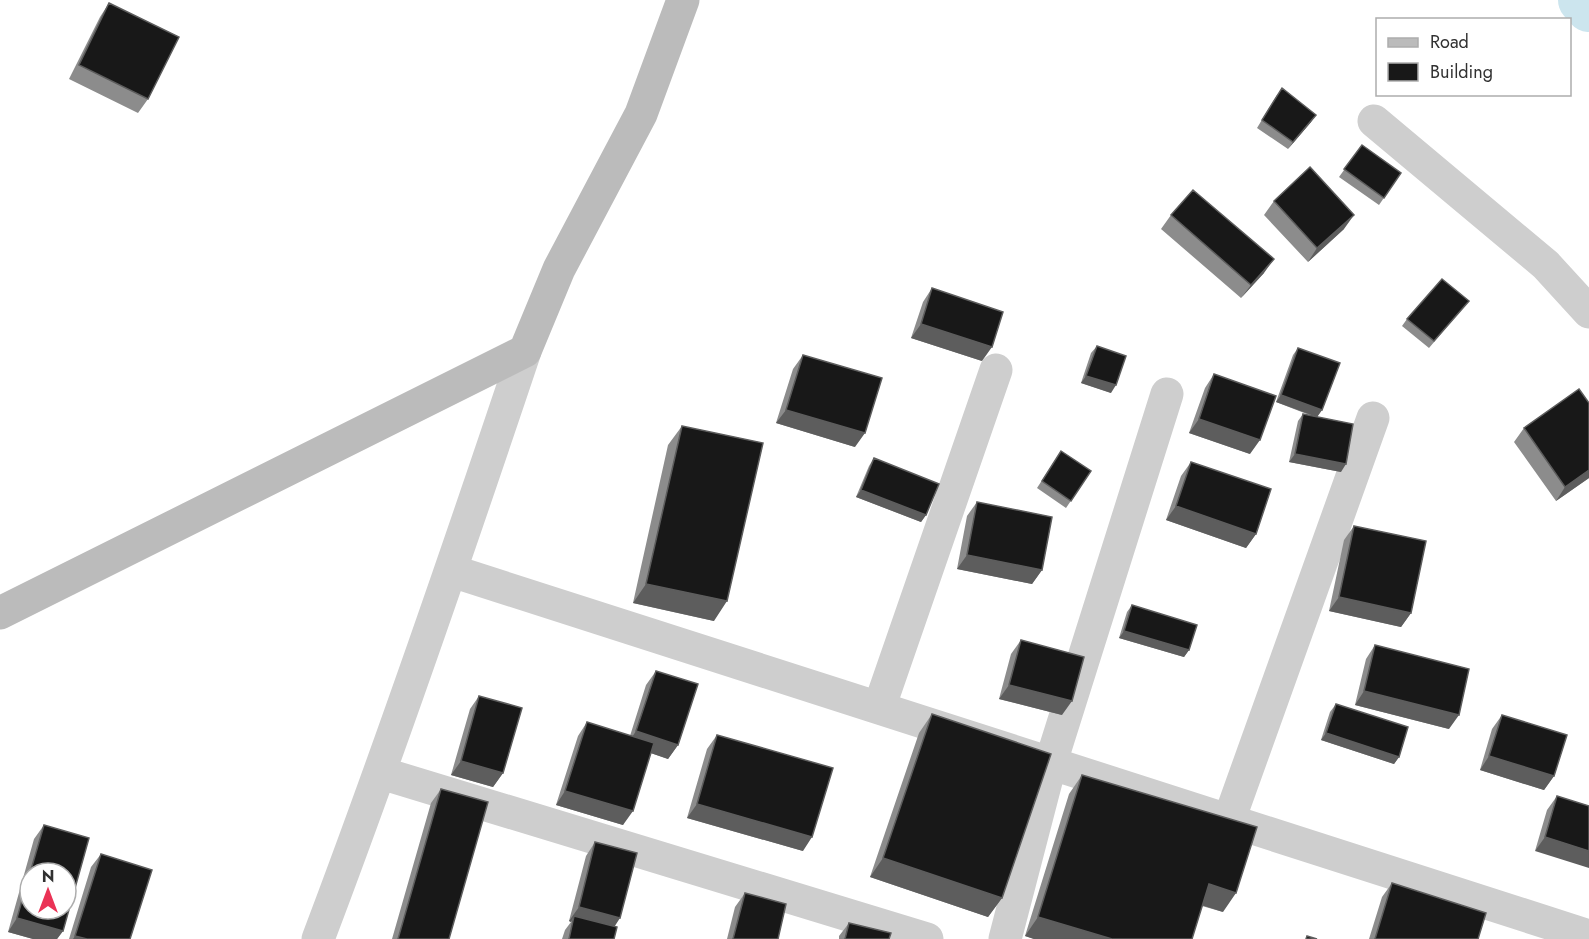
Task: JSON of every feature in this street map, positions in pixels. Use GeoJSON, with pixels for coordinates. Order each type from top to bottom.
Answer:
{"type":"FeatureCollection","features":[{"type":"Feature","properties":{"kind":"street"},"geometry":{"type":"LineString","coordinates":[[318,939],[381,773],[452,571],[525,351],[559,269],[641,114],[683,0]]}},
{"type":"Feature","properties":{"kind":"street"},"geometry":{"type":"LineString","coordinates":[[1374,121],[1546,265],[1589,312]]}},
{"type":"Feature","properties":{"kind":"street"},"geometry":{"type":"LineString","coordinates":[[0,614],[525,351]]}},
{"type":"Feature","properties":{"kind":"street"},"geometry":{"type":"LineString","coordinates":[[879,708],[996,370]]}},
{"type":"Feature","properties":{"kind":"street"},"geometry":{"type":"LineString","coordinates":[[1005,939],[1051,762],[1167,394]]}},
{"type":"Feature","properties":{"kind":"street"},"geometry":{"type":"LineString","coordinates":[[1229,820],[1373,418]]}},
{"type":"Feature","properties":{"kind":"street"},"geometry":{"type":"LineString","coordinates":[[452,571],[1589,936]]}},
{"type":"Feature","properties":{"kind":"street"},"geometry":{"type":"LineString","coordinates":[[381,773],[927,939]]}},
{"type":"Feature","properties":{"kind":"building"},"geometry":{"type":"Polygon","coordinates":[[[109,3],[179,37],[148,99],[79,65],[109,3]]]}},
{"type":"Feature","properties":{"kind":"building"},"geometry":{"type":"Polygon","coordinates":[[[1282,88],[1316,115],[1293,142],[1262,120],[1282,88]]]}},
{"type":"Feature","properties":{"kind":"building"},"geometry":{"type":"Polygon","coordinates":[[[1362,145],[1401,173],[1384,198],[1344,169],[1362,145]]]}},
{"type":"Feature","properties":{"kind":"building"},"geometry":{"type":"Polygon","coordinates":[[[1310,167],[1354,215],[1317,248],[1274,201],[1310,167]]]}},
{"type":"Feature","properties":{"kind":"building"},"geometry":{"type":"Polygon","coordinates":[[[1193,190],[1274,259],[1251,285],[1171,215],[1193,190]]]}},
{"type":"Feature","properties":{"kind":"building"},"geometry":{"type":"Polygon","coordinates":[[[1442,279],[1469,301],[1434,341],[1407,319],[1442,279]]]}},
{"type":"Feature","properties":{"kind":"building"},"geometry":{"type":"Polygon","coordinates":[[[932,288],[1003,312],[992,347],[921,324],[932,288]]]}},
{"type":"Feature","properties":{"kind":"building"},"geometry":{"type":"Polygon","coordinates":[[[1097,346],[1126,356],[1116,385],[1086,376],[1097,346]]]}},
{"type":"Feature","properties":{"kind":"building"},"geometry":{"type":"Polygon","coordinates":[[[1298,348],[1340,363],[1322,410],[1281,395],[1298,348]]]}},
{"type":"Feature","properties":{"kind":"building"},"geometry":{"type":"Polygon","coordinates":[[[803,355],[882,378],[865,433],[786,410],[803,355]]]}},
{"type":"Feature","properties":{"kind":"building"},"geometry":{"type":"Polygon","coordinates":[[[1214,374],[1276,396],[1260,440],[1199,419],[1214,374]]]}},
{"type":"Feature","properties":{"kind":"building"},"geometry":{"type":"Polygon","coordinates":[[[1579,389],[1589,403],[1589,470],[1565,487],[1524,428],[1579,389]]]}},
{"type":"Feature","properties":{"kind":"building"},"geometry":{"type":"Polygon","coordinates":[[[1303,414],[1353,424],[1346,464],[1295,454],[1303,414]]]}},
{"type":"Feature","properties":{"kind":"building"},"geometry":{"type":"Polygon","coordinates":[[[682,426],[763,443],[727,601],[646,584],[682,426]]]}},
{"type":"Feature","properties":{"kind":"building"},"geometry":{"type":"Polygon","coordinates":[[[1061,451],[1091,471],[1071,501],[1042,481],[1061,451]]]}},
{"type":"Feature","properties":{"kind":"building"},"geometry":{"type":"Polygon","coordinates":[[[874,458],[939,484],[926,515],[861,490],[874,458]]]}},
{"type":"Feature","properties":{"kind":"building"},"geometry":{"type":"Polygon","coordinates":[[[1191,462],[1271,489],[1256,534],[1176,506],[1191,462]]]}},
{"type":"Feature","properties":{"kind":"building"},"geometry":{"type":"Polygon","coordinates":[[[977,502],[1052,517],[1042,570],[967,555],[977,502]]]}},
{"type":"Feature","properties":{"kind":"building"},"geometry":{"type":"Polygon","coordinates":[[[1354,526],[1426,541],[1411,613],[1339,597],[1354,526]]]}},
{"type":"Feature","properties":{"kind":"building"},"geometry":{"type":"Polygon","coordinates":[[[1132,605],[1197,625],[1189,650],[1124,631],[1132,605]]]}},
{"type":"Feature","properties":{"kind":"building"},"geometry":{"type":"Polygon","coordinates":[[[1021,640],[1084,657],[1072,701],[1009,685],[1021,640]]]}},
{"type":"Feature","properties":{"kind":"building"},"geometry":{"type":"Polygon","coordinates":[[[1375,645],[1469,669],[1459,715],[1364,691],[1375,645]]]}},
{"type":"Feature","properties":{"kind":"building"},"geometry":{"type":"Polygon","coordinates":[[[656,671],[698,684],[678,745],[636,731],[656,671]]]}},
{"type":"Feature","properties":{"kind":"building"},"geometry":{"type":"Polygon","coordinates":[[[479,696],[522,708],[503,773],[461,761],[479,696]]]}},
{"type":"Feature","properties":{"kind":"building"},"geometry":{"type":"Polygon","coordinates":[[[1336,704],[1408,727],[1399,757],[1326,733],[1336,704]]]}},
{"type":"Feature","properties":{"kind":"building"},"geometry":{"type":"Polygon","coordinates":[[[932,714],[1051,754],[1002,898],[883,858],[932,714]]]}},
{"type":"Feature","properties":{"kind":"building"},"geometry":{"type":"Polygon","coordinates":[[[1502,715],[1567,735],[1554,776],[1489,756],[1502,715]]]}},
{"type":"Feature","properties":{"kind":"building"},"geometry":{"type":"Polygon","coordinates":[[[587,722],[654,743],[633,811],[565,791],[587,722]]]}},
{"type":"Feature","properties":{"kind":"building"},"geometry":{"type":"Polygon","coordinates":[[[717,735],[833,768],[812,837],[697,804],[717,735]]]}},
{"type":"Feature","properties":{"kind":"building"},"geometry":{"type":"Polygon","coordinates":[[[1082,775],[1257,827],[1236,893],[1209,884],[1192,939],[1112,939],[1038,917],[1082,775]]]}},
{"type":"Feature","properties":{"kind":"building"},"geometry":{"type":"Polygon","coordinates":[[[441,789],[488,802],[449,939],[398,939],[441,789]]]}},
{"type":"Feature","properties":{"kind":"building"},"geometry":{"type":"Polygon","coordinates":[[[1557,796],[1589,806],[1589,851],[1545,837],[1557,796]]]}},
{"type":"Feature","properties":{"kind":"building"},"geometry":{"type":"Polygon","coordinates":[[[44,825],[89,838],[78,877],[78,861],[34,861],[44,825]]]}},
{"type":"Feature","properties":{"kind":"building"},"geometry":{"type":"Polygon","coordinates":[[[595,842],[637,853],[620,918],[579,907],[595,842]]]}},
{"type":"Feature","properties":{"kind":"building"},"geometry":{"type":"Polygon","coordinates":[[[101,854],[152,870],[130,939],[87,939],[75,936],[101,854]]]}},
{"type":"Feature","properties":{"kind":"building"},"geometry":{"type":"Polygon","coordinates":[[[1392,883],[1486,913],[1478,939],[1375,939],[1392,883]]]}},
{"type":"Feature","properties":{"kind":"building"},"geometry":{"type":"Polygon","coordinates":[[[745,893],[786,904],[778,939],[733,939],[745,893]]]}},
{"type":"Feature","properties":{"kind":"building"},"geometry":{"type":"Polygon","coordinates":[[[574,916],[617,927],[614,939],[569,939],[574,916]]]}},
{"type":"Feature","properties":{"kind":"building"},"geometry":{"type":"Polygon","coordinates":[[[28,921],[66,921],[63,931],[28,921]]]}},
{"type":"Feature","properties":{"kind":"building"},"geometry":{"type":"Polygon","coordinates":[[[849,923],[891,933],[889,939],[845,939],[849,923]]]}},
{"type":"Feature","properties":{"kind":"waterway"},"geometry":{"type":"LineString","coordinates":[[1582,0],[1589,8]]}}]}
